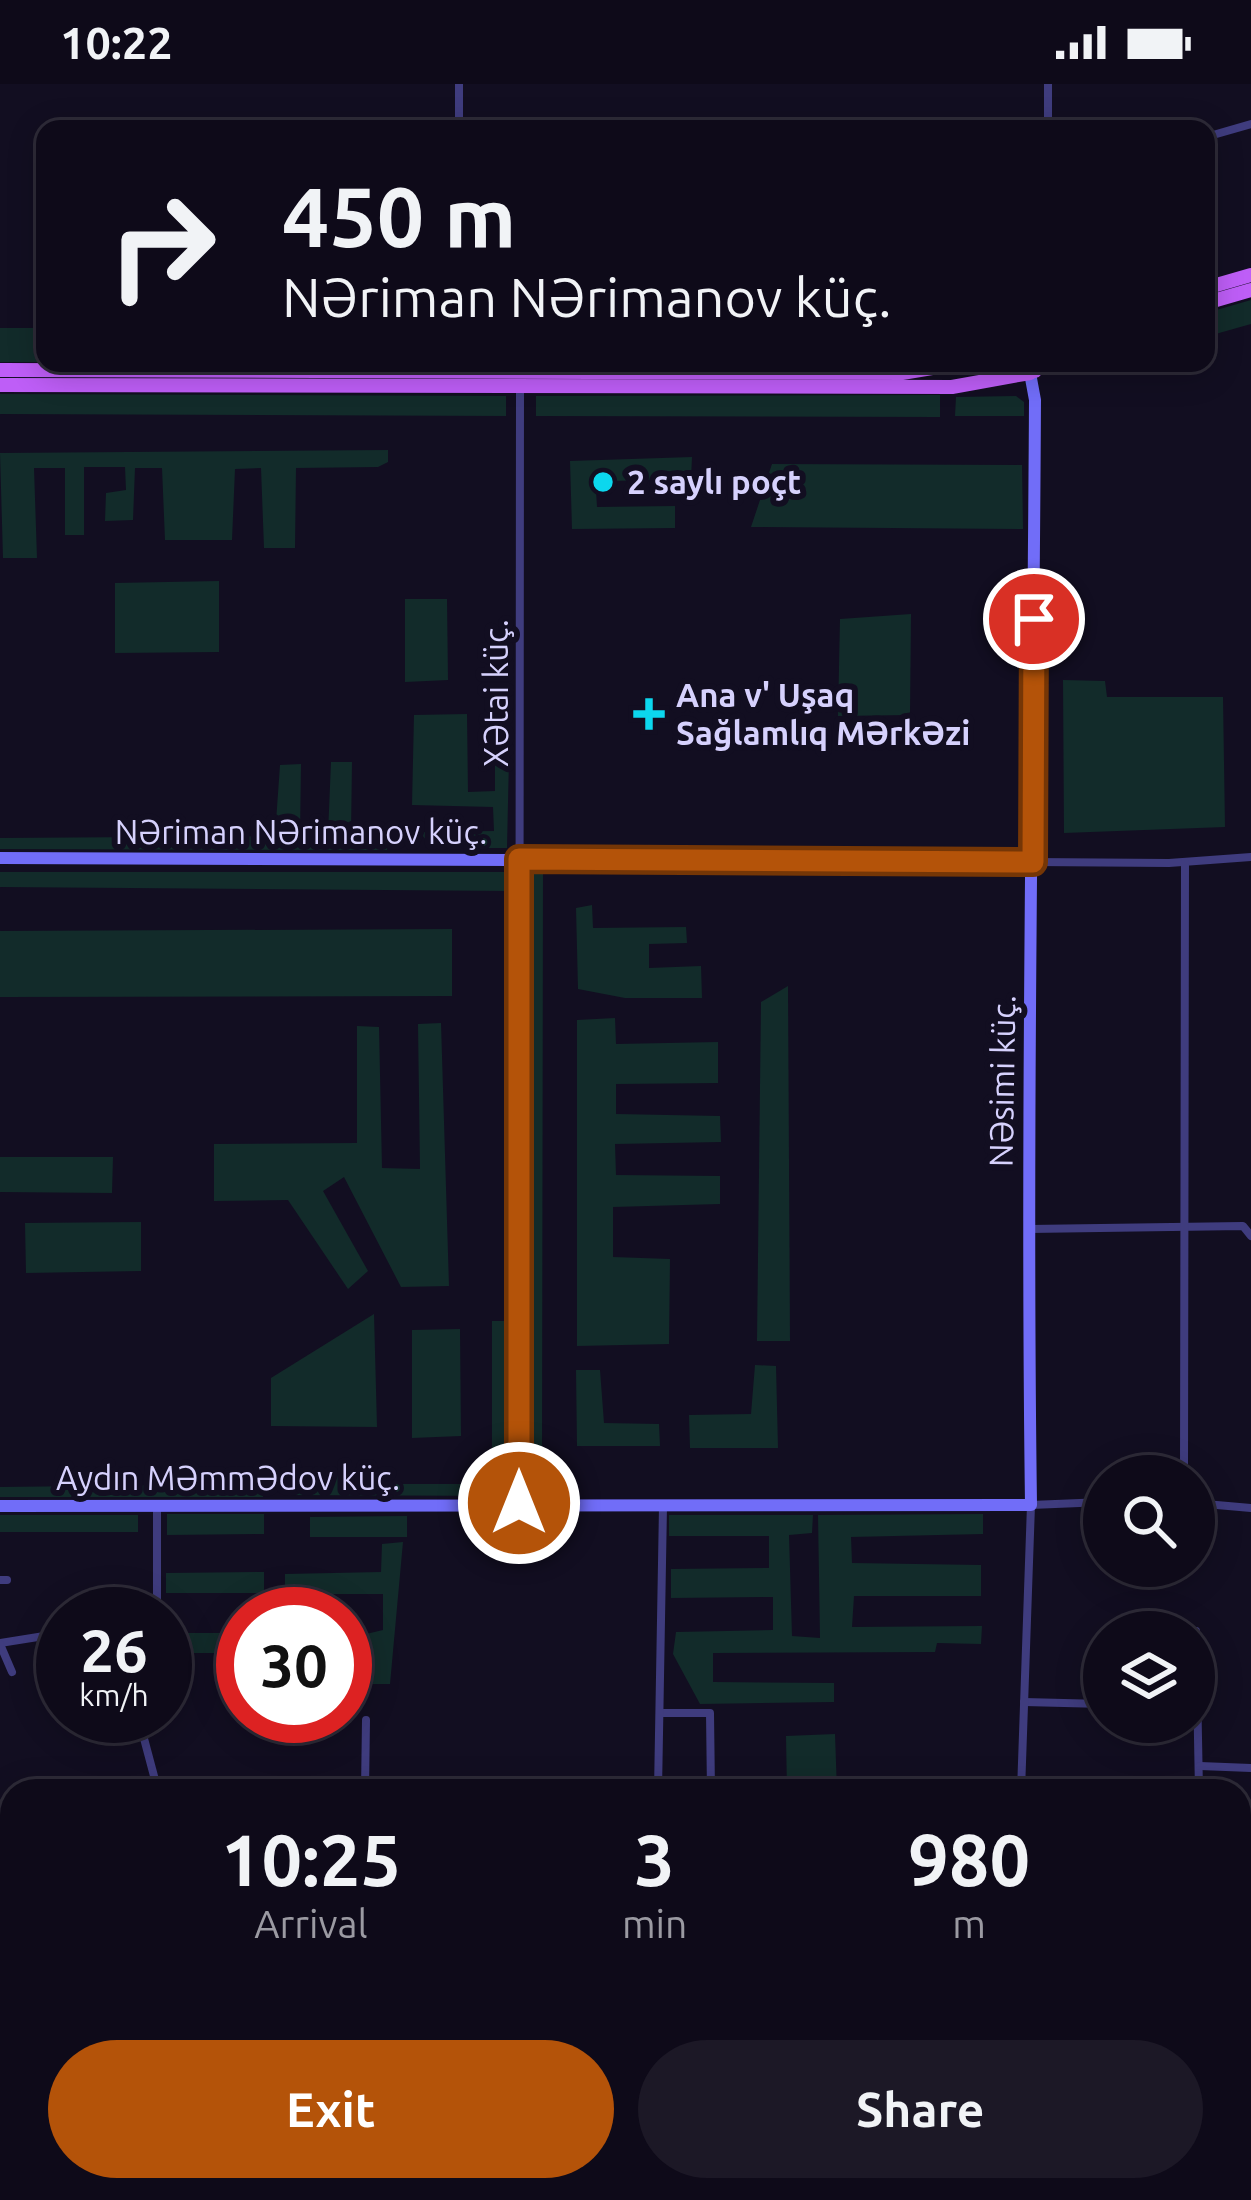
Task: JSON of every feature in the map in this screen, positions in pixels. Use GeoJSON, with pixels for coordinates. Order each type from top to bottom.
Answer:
{"type":"FeatureCollection","features":[{"type":"Feature","properties":{"kind":"main road"},"geometry":{"type":"LineString","coordinates":[[1215,285],[1251,275]]}},
{"type":"Feature","properties":{"kind":"main road"},"geometry":{"type":"LineString","coordinates":[[1215,300],[1251,290]]}},
{"type":"Feature","properties":{"kind":"main road"},"geometry":{"type":"LineString","coordinates":[[0,370],[36,370]]}},
{"type":"Feature","properties":{"kind":"main road"},"geometry":{"type":"LineString","coordinates":[[230,372],[908,372]]}},
{"type":"Feature","properties":{"kind":"main road"},"geometry":{"type":"LineString","coordinates":[[0,385],[459,374],[520,388],[952,387],[1021,372]]}},
{"type":"Feature","properties":{"kind":"street"},"geometry":{"type":"LineString","coordinates":[[459,84],[459,120]]}},
{"type":"Feature","properties":{"kind":"street"},"geometry":{"type":"LineString","coordinates":[[1048,84],[1048,120]]}},
{"type":"Feature","properties":{"kind":"street"},"geometry":{"type":"LineString","coordinates":[[1215,134],[1251,124]]}},
{"type":"Feature","properties":{"kind":"street","name":"Nəsimi küç."},"geometry":{"type":"LineString","coordinates":[[1021,1779],[1031,1505],[1028,1229],[1035,372]]}},
{"type":"Feature","properties":{"kind":"street","name":"Xətai küç."},"geometry":{"type":"LineString","coordinates":[[519,1503],[520,388]]}},
{"type":"Feature","properties":{"kind":"street"},"geometry":{"type":"LineString","coordinates":[[1033,862],[1185,862],[1251,856]]}},
{"type":"Feature","properties":{"kind":"street","name":"Nəriman Nərimanov küç."},"geometry":{"type":"LineString","coordinates":[[0,859],[1033,862]]}},
{"type":"Feature","properties":{"kind":"street"},"geometry":{"type":"LineString","coordinates":[[1184,1455],[1185,862]]}},
{"type":"Feature","properties":{"kind":"street"},"geometry":{"type":"LineString","coordinates":[[1028,1229],[1243,1226],[1251,1236]]}},
{"type":"Feature","properties":{"kind":"street"},"geometry":{"type":"LineString","coordinates":[[1031,1505],[1083,1503]]}},
{"type":"Feature","properties":{"kind":"street","name":"Aydın Məmmədov küç."},"geometry":{"type":"LineString","coordinates":[[0,1506],[1031,1505]]}},
{"type":"Feature","properties":{"kind":"street"},"geometry":{"type":"LineString","coordinates":[[1215,1505],[1251,1508]]}},
{"type":"Feature","properties":{"kind":"street"},"geometry":{"type":"LineString","coordinates":[[658,1779],[663,1506]]}},
{"type":"Feature","properties":{"kind":"street"},"geometry":{"type":"LineString","coordinates":[[157,1507],[157,1587]]}},
{"type":"Feature","properties":{"kind":"street"},"geometry":{"type":"LineString","coordinates":[[12,1672],[0,1644],[36,1638]]}},
{"type":"Feature","properties":{"kind":"street"},"geometry":{"type":"LineString","coordinates":[[1024,1702],[1083,1703]]}},
{"type":"Feature","properties":{"kind":"street"},"geometry":{"type":"LineString","coordinates":[[661,1713],[710,1713],[711,1779]]}},
{"type":"Feature","properties":{"kind":"street"},"geometry":{"type":"LineString","coordinates":[[145,1743],[155,1779]]}},
{"type":"Feature","properties":{"kind":"street"},"geometry":{"type":"LineString","coordinates":[[365,1779],[366,1743]]}},
{"type":"Feature","properties":{"kind":"street"},"geometry":{"type":"LineString","coordinates":[[1199,1743],[1199,1779]]}},
{"type":"Feature","properties":{"kind":"street"},"geometry":{"type":"LineString","coordinates":[[1200,1766],[1251,1768]]}},
{"type":"Feature","properties":{"kind":"green space"},"geometry":{"type":"Polygon","coordinates":[[[1251,300],[1251,324],[1215,334],[1215,310],[1251,300]]]}},
{"type":"Feature","properties":{"kind":"green space"},"geometry":{"type":"Polygon","coordinates":[[[0,328],[36,328],[36,362],[0,362],[0,328]]]}},
{"type":"Feature","properties":{"kind":"green space"},"geometry":{"type":"Polygon","coordinates":[[[0,394],[506,396],[506,416],[0,414],[0,394]]]}},
{"type":"Feature","properties":{"kind":"green space"},"geometry":{"type":"Polygon","coordinates":[[[940,395],[940,417],[536,416],[536,396],[940,395]]]}},
{"type":"Feature","properties":{"kind":"green space"},"geometry":{"type":"Polygon","coordinates":[[[1016,396],[1024,402],[1024,416],[955,416],[956,397],[1016,396]]]}},
{"type":"Feature","properties":{"kind":"green space"},"geometry":{"type":"Polygon","coordinates":[[[388,450],[388,462],[378,467],[296,468],[295,548],[264,548],[261,468],[235,469],[232,540],[165,540],[162,468],[135,468],[133,520],[105,521],[106,493],[126,490],[125,467],[84,467],[84,535],[65,535],[65,468],[34,468],[37,558],[3,558],[0,453],[388,450]]]}},
{"type":"Feature","properties":{"kind":"green space"},"geometry":{"type":"Polygon","coordinates":[[[692,457],[691,479],[612,481],[611,473],[595,474],[597,507],[675,506],[675,528],[572,529],[570,461],[692,457]]]}},
{"type":"Feature","properties":{"kind":"green space"},"geometry":{"type":"Polygon","coordinates":[[[772,464],[1022,465],[1023,529],[751,527],[772,464]]]}},
{"type":"Feature","properties":{"kind":"green space"},"geometry":{"type":"Polygon","coordinates":[[[219,581],[219,652],[115,653],[115,583],[219,581]]]}},
{"type":"Feature","properties":{"kind":"green space"},"geometry":{"type":"Polygon","coordinates":[[[405,599],[447,599],[448,680],[405,682],[405,599]]]}},
{"type":"Feature","properties":{"kind":"green space"},"geometry":{"type":"Polygon","coordinates":[[[911,614],[910,715],[838,716],[840,619],[911,614]]]}},
{"type":"Feature","properties":{"kind":"green space"},"geometry":{"type":"Polygon","coordinates":[[[1063,680],[1105,681],[1107,697],[1223,697],[1225,827],[1064,833],[1063,680]]]}},
{"type":"Feature","properties":{"kind":"green space"},"geometry":{"type":"Polygon","coordinates":[[[495,712],[510,713],[507,848],[432,848],[420,832],[494,831],[493,807],[412,805],[414,715],[467,714],[468,792],[495,791],[495,712]]]}},
{"type":"Feature","properties":{"kind":"green space"},"geometry":{"type":"Polygon","coordinates":[[[331,762],[352,762],[351,833],[389,833],[387,850],[0,849],[0,838],[275,836],[280,765],[301,764],[300,834],[328,834],[331,762]]]}},
{"type":"Feature","properties":{"kind":"green space"},"geometry":{"type":"Polygon","coordinates":[[[0,872],[511,872],[510,891],[0,887],[0,872]]]}},
{"type":"Feature","properties":{"kind":"green space"},"geometry":{"type":"Polygon","coordinates":[[[528,873],[543,873],[542,1468],[560,1471],[559,1495],[528,1495],[528,873]]]}},
{"type":"Feature","properties":{"kind":"green space"},"geometry":{"type":"Polygon","coordinates":[[[592,905],[593,928],[686,927],[687,943],[649,944],[649,968],[701,966],[702,998],[625,998],[578,989],[576,908],[592,905]]]}},
{"type":"Feature","properties":{"kind":"green space"},"geometry":{"type":"Polygon","coordinates":[[[452,929],[452,996],[0,997],[0,931],[452,929]]]}},
{"type":"Feature","properties":{"kind":"green space"},"geometry":{"type":"Polygon","coordinates":[[[788,986],[790,1341],[757,1341],[761,1002],[788,986]]]}},
{"type":"Feature","properties":{"kind":"green space"},"geometry":{"type":"Polygon","coordinates":[[[615,1018],[616,1044],[718,1042],[718,1083],[616,1084],[616,1114],[720,1116],[721,1142],[615,1144],[616,1175],[720,1176],[720,1204],[613,1207],[613,1257],[670,1259],[669,1344],[577,1346],[577,1020],[615,1018]]]}},
{"type":"Feature","properties":{"kind":"green space"},"geometry":{"type":"Polygon","coordinates":[[[441,1023],[449,1286],[401,1287],[344,1177],[323,1191],[368,1271],[348,1289],[288,1200],[214,1201],[214,1144],[357,1143],[357,1026],[379,1027],[382,1168],[420,1169],[418,1024],[441,1023]]]}},
{"type":"Feature","properties":{"kind":"green space"},"geometry":{"type":"Polygon","coordinates":[[[0,1157],[113,1157],[112,1193],[0,1192],[0,1157]]]}},
{"type":"Feature","properties":{"kind":"green space"},"geometry":{"type":"Polygon","coordinates":[[[141,1222],[141,1271],[26,1273],[25,1223],[141,1222]]]}},
{"type":"Feature","properties":{"kind":"green space"},"geometry":{"type":"Polygon","coordinates":[[[374,1314],[377,1427],[271,1426],[271,1378],[374,1314]]]}},
{"type":"Feature","properties":{"kind":"green space"},"geometry":{"type":"Polygon","coordinates":[[[492,1321],[512,1321],[512,1496],[286,1495],[286,1472],[372,1471],[372,1484],[492,1484],[492,1321]]]}},
{"type":"Feature","properties":{"kind":"green space"},"geometry":{"type":"Polygon","coordinates":[[[460,1329],[461,1436],[412,1438],[412,1330],[460,1329]]]}},
{"type":"Feature","properties":{"kind":"green space"},"geometry":{"type":"Polygon","coordinates":[[[755,1365],[776,1366],[778,1448],[690,1448],[689,1415],[751,1414],[755,1365]]]}},
{"type":"Feature","properties":{"kind":"green space"},"geometry":{"type":"Polygon","coordinates":[[[576,1370],[600,1370],[604,1423],[659,1424],[660,1446],[577,1446],[576,1370]]]}},
{"type":"Feature","properties":{"kind":"green space"},"geometry":{"type":"Polygon","coordinates":[[[263,1470],[263,1497],[0,1497],[0,1487],[176,1485],[177,1473],[263,1470]]]}},
{"type":"Feature","properties":{"kind":"green space"},"geometry":{"type":"Polygon","coordinates":[[[167,1514],[264,1514],[264,1534],[167,1535],[167,1514]]]}},
{"type":"Feature","properties":{"kind":"green space"},"geometry":{"type":"Polygon","coordinates":[[[983,1514],[983,1534],[851,1537],[852,1563],[981,1565],[981,1596],[854,1596],[852,1627],[982,1626],[981,1644],[937,1643],[935,1652],[713,1653],[713,1682],[834,1683],[834,1702],[700,1704],[673,1654],[676,1632],[773,1630],[773,1597],[671,1598],[671,1569],[769,1568],[769,1536],[669,1536],[669,1515],[813,1515],[812,1533],[789,1535],[792,1636],[820,1638],[818,1515],[983,1514]]]}},
{"type":"Feature","properties":{"kind":"green space"},"geometry":{"type":"Polygon","coordinates":[[[0,1515],[138,1515],[138,1532],[0,1532],[0,1515]]]}},
{"type":"Feature","properties":{"kind":"green space"},"geometry":{"type":"Polygon","coordinates":[[[407,1516],[407,1537],[310,1537],[310,1517],[407,1516]]]}},
{"type":"Feature","properties":{"kind":"green space"},"geometry":{"type":"Polygon","coordinates":[[[403,1542],[390,1684],[372,1684],[372,1633],[383,1630],[383,1594],[372,1594],[372,1587],[285,1587],[285,1574],[381,1572],[382,1544],[403,1542]]]}},
{"type":"Feature","properties":{"kind":"green space"},"geometry":{"type":"Polygon","coordinates":[[[264,1572],[264,1587],[216,1587],[216,1593],[192,1593],[192,1587],[166,1587],[166,1573],[264,1572]]]}},
{"type":"Feature","properties":{"kind":"green space"},"geometry":{"type":"Polygon","coordinates":[[[192,1633],[216,1633],[216,1653],[192,1653],[192,1633]]]}},
{"type":"Feature","properties":{"kind":"green space"},"geometry":{"type":"Polygon","coordinates":[[[835,1734],[837,1779],[787,1779],[786,1736],[835,1734]]]}},
{"type":"Feature","properties":{"kind":"place","name":"2 saylı poçt"},"geometry":{"type":"Point","coordinates":[603,482]}},
{"type":"Feature","properties":{"kind":"place","name":"Ana v' Uşaq Sağlamlıq Mərkəzi"},"geometry":{"type":"Point","coordinates":[649,714]}},
{"type":"Feature","properties":{"kind":"route"},"geometry":{"type":"LineString","coordinates":[[519,1503],[519,859],[1033,862],[1034,619]]}}]}
